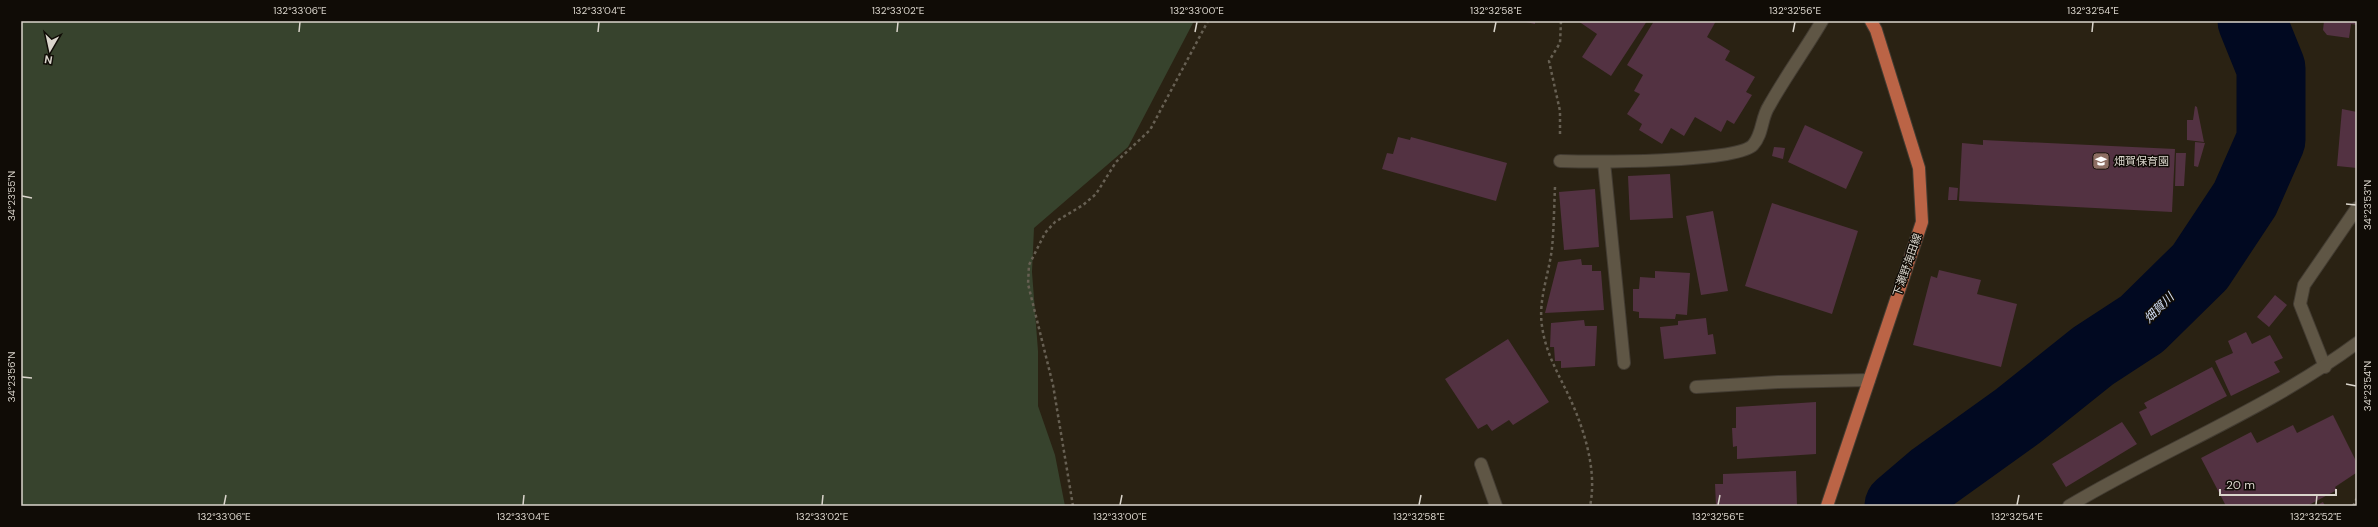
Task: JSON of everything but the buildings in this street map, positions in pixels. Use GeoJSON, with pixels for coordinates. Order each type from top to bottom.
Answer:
{"type":"FeatureCollection","features":[{"type":"Feature","properties":{"kind":"main road","name":"下瀬野海田線"},"geometry":{"type":"LineString","coordinates":[[1827,506],[1922,222],[1919,168],[1876,30],[1871,21]]}},
{"type":"Feature","properties":{"kind":"street"},"geometry":{"type":"LineString","coordinates":[[1560,161],[1604,162],[1723,155],[1752,146],[1759,136],[1768,107],[1801,58],[1822,21]]}},
{"type":"Feature","properties":{"kind":"street"},"geometry":{"type":"LineString","coordinates":[[1604,162],[1624,363]]}},
{"type":"Feature","properties":{"kind":"street"},"geometry":{"type":"LineString","coordinates":[[2325,367],[2300,304],[2304,284],[2357,208]]}},
{"type":"Feature","properties":{"kind":"street"},"geometry":{"type":"LineString","coordinates":[[2069,506],[2104,485],[2195,440],[2325,367],[2357,343]]}},
{"type":"Feature","properties":{"kind":"street"},"geometry":{"type":"LineString","coordinates":[[1696,387],[1778,382],[1869,380]]}},
{"type":"Feature","properties":{"kind":"street"},"geometry":{"type":"LineString","coordinates":[[1481,464],[1496,506]]}},
{"type":"Feature","properties":{"kind":"path"},"geometry":{"type":"LineString","coordinates":[[1073,506],[1053,386],[1028,284],[1029,265],[1045,233],[1054,222],[1084,205],[1096,194],[1116,162],[1150,130],[1208,21]]}},
{"type":"Feature","properties":{"kind":"path"},"geometry":{"type":"LineString","coordinates":[[1561,21],[1560,43],[1548,61],[1560,111],[1560,161],[1556,180],[1552,248],[1544,289],[1542,325],[1544,340],[1555,369],[1566,390],[1587,446],[1592,479],[1590,506]]}},
{"type":"Feature","properties":{"kind":"path"},"geometry":{"type":"LineString","coordinates":[[2353,506],[2357,498]]}},
{"type":"Feature","properties":{"kind":"green space"},"geometry":{"type":"Polygon","coordinates":[[[21,21],[1194,21],[1128,147],[1034,228],[1032,272],[1038,351],[1038,406],[1055,455],[1065,506],[21,506],[21,21]]]}},
{"type":"Feature","properties":{"kind":"waterway","name":"畑賀川"},"geometry":{"type":"LineString","coordinates":[[1899,506],[1933,477],[2018,416],[2093,356],[2142,324],[2200,267],[2245,199],[2271,140],[2271,68],[2252,21]]}},
{"type":"Feature","properties":{"kind":"place","name":"畑賀保育園"},"geometry":{"type":"Point","coordinates":[2101,161]}}]}
